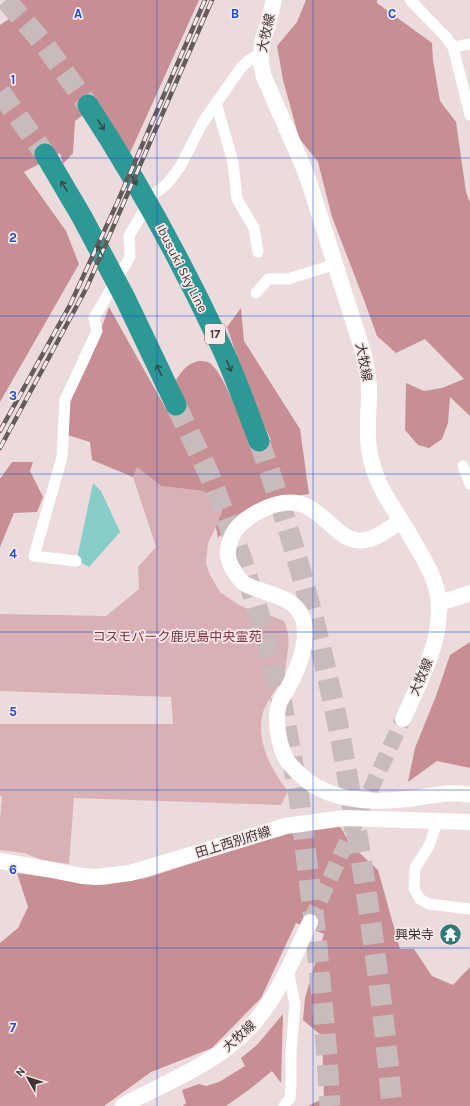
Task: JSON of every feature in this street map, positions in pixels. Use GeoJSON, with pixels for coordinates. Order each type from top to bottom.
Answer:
{"type":"FeatureCollection","features":[{"type":"Feature","properties":{"kind":"highway","name":"Ibusuki Sky Line"},"geometry":{"type":"LineString","coordinates":[[88,105],[115,146],[163,230],[222,349],[259,441]]}},
{"type":"Feature","properties":{"kind":"highway"},"geometry":{"type":"LineString","coordinates":[[45,154],[82,217],[125,298],[176,405]]}},
{"type":"Feature","properties":{"kind":"street","name":"大牧線"},"geometry":{"type":"LineString","coordinates":[[274,0],[263,38],[261,53],[261,64],[264,77],[303,166],[364,354],[369,390],[367,429],[368,443],[372,463],[383,492],[432,574],[440,603],[437,626],[429,660],[403,719]]}},
{"type":"Feature","properties":{"kind":"street"},"geometry":{"type":"LineString","coordinates":[[410,0],[446,37],[453,47],[470,115]]}},
{"type":"Feature","properties":{"kind":"street"},"geometry":{"type":"LineString","coordinates":[[453,47],[470,44]]}},
{"type":"Feature","properties":{"kind":"street"},"geometry":{"type":"LineString","coordinates":[[76,561],[34,556],[62,457],[65,400],[98,331],[94,318],[130,257],[129,236],[152,196],[167,184],[180,167],[203,122],[240,69],[248,61],[261,53]]}},
{"type":"Feature","properties":{"kind":"street"},"geometry":{"type":"LineString","coordinates":[[216,103],[233,162],[237,199],[254,228],[258,252]]}},
{"type":"Feature","properties":{"kind":"street"},"geometry":{"type":"LineString","coordinates":[[256,293],[268,279],[288,279],[336,264]]}},
{"type":"Feature","properties":{"kind":"street"},"geometry":{"type":"LineString","coordinates":[[463,466],[470,484]]}},
{"type":"Feature","properties":{"kind":"street"},"geometry":{"type":"LineString","coordinates":[[401,521],[367,540],[356,540],[345,536],[315,511],[305,506],[291,503],[276,504],[261,510],[246,519],[237,527],[230,540],[228,553],[230,565],[239,579],[245,584],[282,597],[297,609],[304,620],[305,644],[301,660],[279,704],[278,717],[278,731],[285,756],[298,773],[315,786],[333,795],[359,800],[377,802],[454,793],[470,795]]}},
{"type":"Feature","properties":{"kind":"street"},"geometry":{"type":"LineString","coordinates":[[440,603],[470,593]]}},
{"type":"Feature","properties":{"kind":"street","name":"田上西別府線"},"geometry":{"type":"LineString","coordinates":[[0,862],[96,877],[130,873],[286,826],[344,818],[470,822]]}},
{"type":"Feature","properties":{"kind":"street"},"geometry":{"type":"LineString","coordinates":[[438,820],[429,846],[415,868],[414,890],[420,899],[429,904],[470,909]]}},
{"type":"Feature","properties":{"kind":"street","name":"大牧線"},"geometry":{"type":"LineString","coordinates":[[123,1106],[201,1065],[237,1041],[258,1020],[274,997],[310,922]]}},
{"type":"Feature","properties":{"kind":"street"},"geometry":{"type":"LineString","coordinates":[[284,1106],[290,1098],[291,1054],[295,1004],[288,970]]}},
{"type":"Feature","properties":{"kind":"green space","name":"コスモパーク鹿児島中央霊苑"},"geometry":{"type":"Polygon","coordinates":[[[137,467],[161,486],[203,491],[223,508],[208,543],[206,563],[210,575],[220,592],[239,605],[284,621],[288,639],[285,672],[265,707],[261,729],[265,751],[275,773],[288,791],[281,805],[74,798],[69,864],[42,860],[24,853],[0,850],[2,796],[0,796],[0,724],[173,724],[171,697],[0,691],[0,614],[106,616],[139,589],[138,567],[156,547],[133,477],[137,467]]]}},
{"type":"Feature","properties":{"kind":"shaded area"},"geometry":{"type":"Polygon","coordinates":[[[14,0],[199,0],[130,153],[99,103],[75,121],[73,153],[63,164],[60,153],[24,172],[66,231],[79,264],[0,402],[0,25],[15,15],[14,0]]]}},
{"type":"Feature","properties":{"kind":"shaded area"},"geometry":{"type":"Polygon","coordinates":[[[306,0],[377,0],[377,3],[432,43],[433,60],[440,101],[456,122],[466,192],[470,203],[470,416],[450,397],[448,423],[442,439],[429,448],[418,445],[405,430],[406,383],[424,391],[442,388],[464,379],[425,339],[396,353],[377,336],[332,217],[318,162],[299,138],[283,80],[277,46],[297,22],[306,0]]]}},
{"type":"Feature","properties":{"kind":"shaded area"},"geometry":{"type":"Polygon","coordinates":[[[109,307],[166,409],[184,401],[176,380],[183,370],[195,362],[208,362],[214,367],[227,388],[253,448],[271,440],[250,395],[227,327],[241,308],[244,341],[300,429],[309,494],[269,500],[239,514],[218,538],[216,527],[223,508],[203,491],[161,486],[137,467],[133,477],[92,460],[90,442],[61,433],[62,418],[90,360],[109,307]]]}},
{"type":"Feature","properties":{"kind":"shaded area"},"geometry":{"type":"Polygon","coordinates":[[[12,462],[33,462],[30,471],[43,497],[37,512],[14,513],[0,547],[0,479],[12,462]]]}},
{"type":"Feature","properties":{"kind":"shaded area"},"geometry":{"type":"Polygon","coordinates":[[[470,642],[470,768],[437,761],[408,782],[415,748],[436,696],[450,655],[470,642]]]}},
{"type":"Feature","properties":{"kind":"shaded area"},"geometry":{"type":"Polygon","coordinates":[[[339,825],[352,846],[378,870],[400,949],[414,949],[432,976],[453,985],[470,967],[470,1106],[308,1106],[324,1098],[322,1036],[303,1020],[305,998],[324,934],[296,923],[261,998],[212,1048],[151,1072],[104,1106],[0,1106],[0,943],[18,928],[28,907],[17,873],[104,885],[146,878],[292,831],[339,825]]]}},
{"type":"Feature","properties":{"kind":"shaded area"},"geometry":{"type":"Polygon","coordinates":[[[283,1014],[281,1083],[272,1071],[226,1106],[183,1106],[186,1103],[182,1090],[199,1084],[206,1086],[219,1082],[245,1066],[241,1058],[257,1045],[283,1014]]]}},
{"type":"Feature","properties":{"kind":"water"},"geometry":{"type":"Polygon","coordinates":[[[93,483],[101,491],[120,532],[89,567],[80,562],[78,554],[93,483]]]}},
{"type":"Feature","properties":{"kind":"tunnel"},"geometry":{"type":"LineString","coordinates":[[6,0],[44,44],[88,105]]}},
{"type":"Feature","properties":{"kind":"tunnel"},"geometry":{"type":"LineString","coordinates":[[0,92],[45,154]]}},
{"type":"Feature","properties":{"kind":"tunnel"},"geometry":{"type":"LineString","coordinates":[[176,405],[209,474],[241,557],[261,621],[282,704],[299,797],[316,936],[330,1106]]}},
{"type":"Feature","properties":{"kind":"tunnel"},"geometry":{"type":"LineString","coordinates":[[259,441],[300,568],[325,664],[336,717],[351,798],[370,920],[383,1013],[392,1106]]}},
{"type":"Feature","properties":{"kind":"tunnel"},"geometry":{"type":"LineString","coordinates":[[310,922],[403,719]]}},
{"type":"Feature","properties":{"kind":"railway"},"geometry":{"type":"LineString","coordinates":[[0,431],[70,305],[118,201],[205,0]]}},
{"type":"Feature","properties":{"kind":"railway"},"geometry":{"type":"LineString","coordinates":[[0,448],[87,287],[212,0]]}},
{"type":"Feature","properties":{"kind":"place","name":"興栄寺"},"geometry":{"type":"Point","coordinates":[450,934]}}]}
